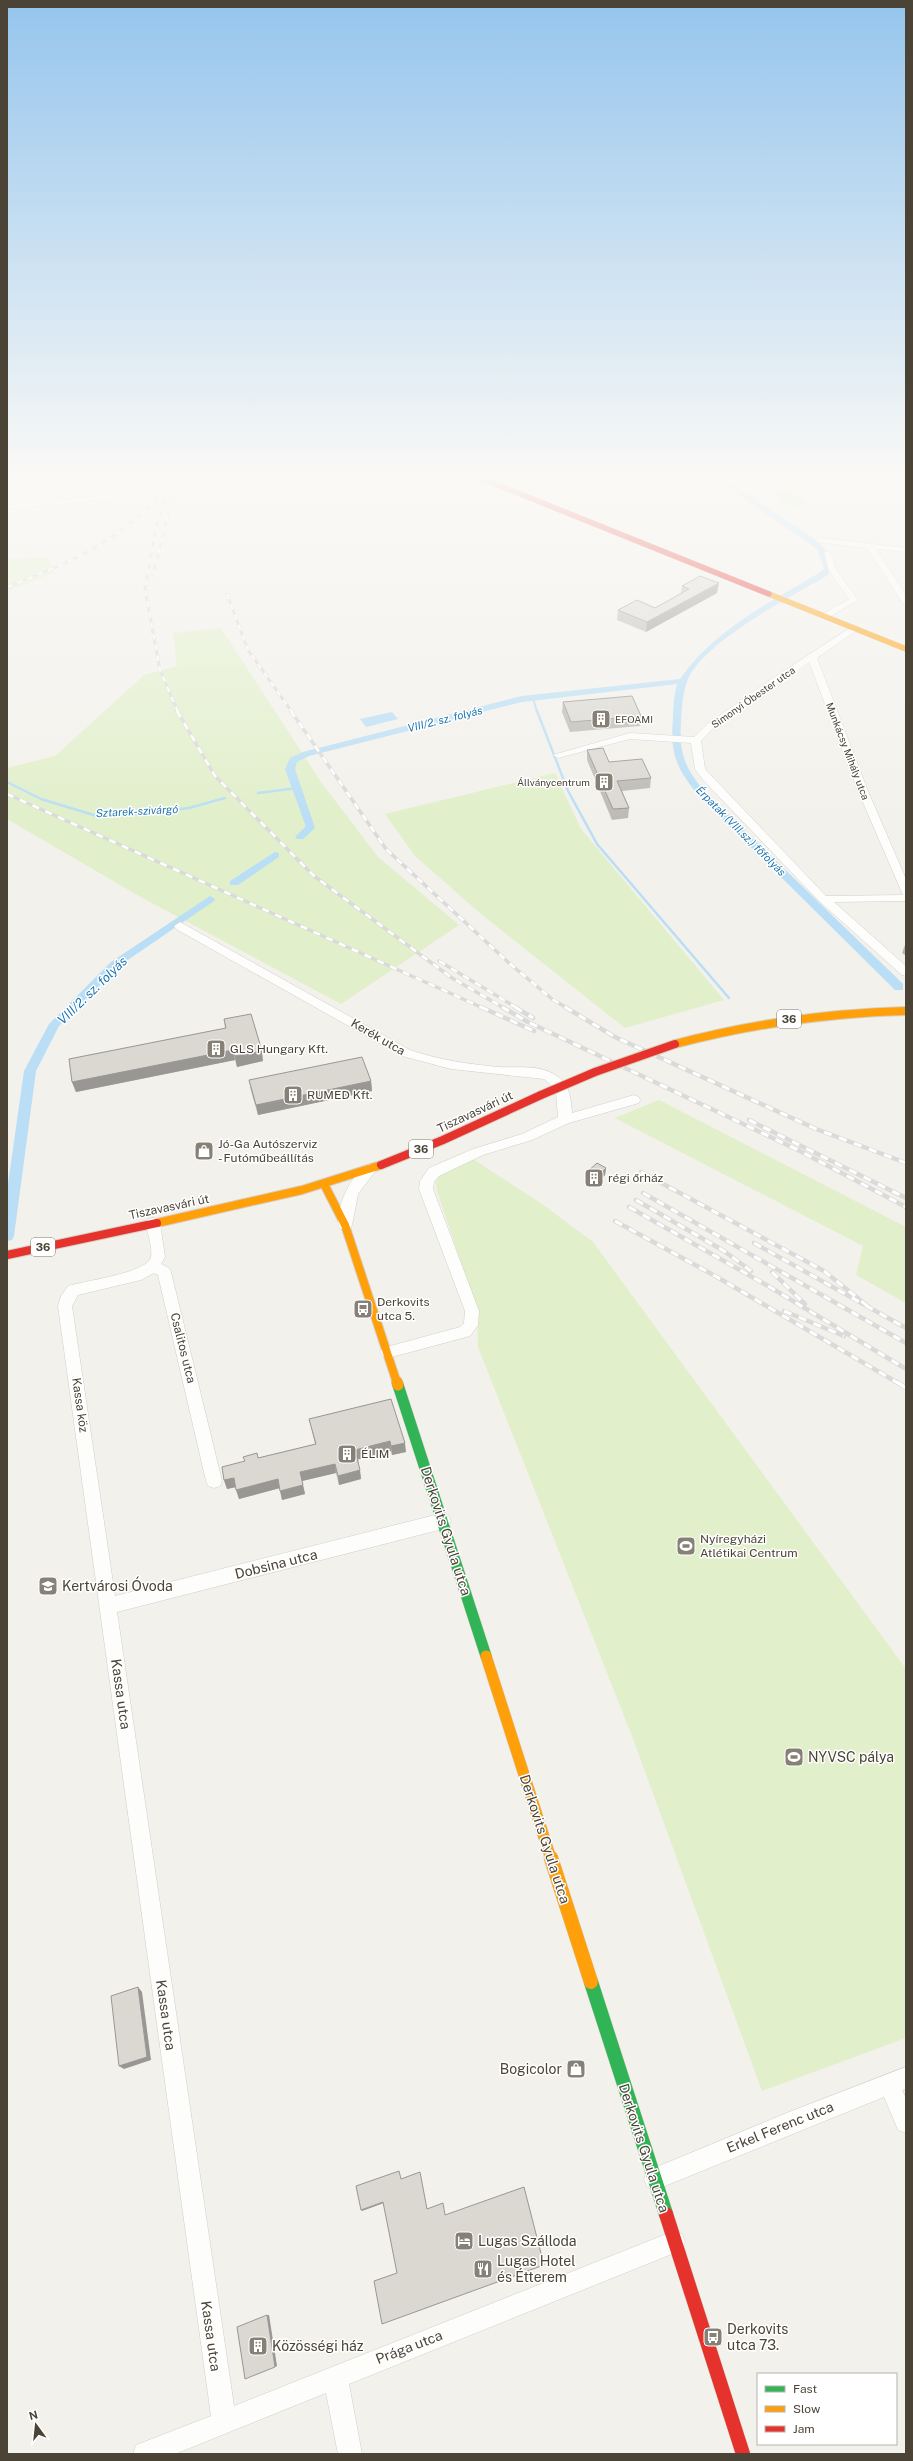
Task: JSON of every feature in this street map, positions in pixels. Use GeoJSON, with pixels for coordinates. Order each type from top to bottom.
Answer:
{"type":"FeatureCollection","features":[{"type":"Feature","properties":{"kind":"main road"},"geometry":{"type":"LineString","coordinates":[[765,592],[906,649]]}},
{"type":"Feature","properties":{"kind":"main road","name":"Tiszavasvári út"},"geometry":{"type":"LineString","coordinates":[[10,1254],[324,1184],[370,1169],[441,1141],[540,1095],[594,1072],[675,1044],[720,1032],[788,1019],[906,1011]]}},
{"type":"Feature","properties":{"kind":"main road","name":"Derkovits Gyula utca"},"geometry":{"type":"LineString","coordinates":[[324,1184],[345,1225],[388,1352],[743,2454]]}},
{"type":"Feature","properties":{"kind":"street"},"geometry":{"type":"LineString","coordinates":[[826,616],[854,600],[848,592]]}},
{"type":"Feature","properties":{"kind":"street"},"geometry":{"type":"LineString","coordinates":[[899,592],[906,602]]}},
{"type":"Feature","properties":{"kind":"street"},"geometry":{"type":"LineString","coordinates":[[812,657],[856,628]]}},
{"type":"Feature","properties":{"kind":"street","name":"Simonyi Óbester utca"},"geometry":{"type":"LineString","coordinates":[[696,740],[776,680],[812,657]]}},
{"type":"Feature","properties":{"kind":"street","name":"Munkácsy Mihály utca"},"geometry":{"type":"LineString","coordinates":[[812,657],[863,791],[906,892]]}},
{"type":"Feature","properties":{"kind":"street"},"geometry":{"type":"LineString","coordinates":[[558,755],[630,736],[696,740],[700,768],[708,779],[823,899],[906,972]]}},
{"type":"Feature","properties":{"kind":"street"},"geometry":{"type":"LineString","coordinates":[[823,899],[906,898]]}},
{"type":"Feature","properties":{"kind":"street","name":"Kerék utca"},"geometry":{"type":"LineString","coordinates":[[180,926],[406,1053],[424,1060],[499,1071],[542,1074],[555,1081],[565,1098],[565,1120]]}},
{"type":"Feature","properties":{"kind":"street"},"geometry":{"type":"LineString","coordinates":[[388,1352],[465,1332],[471,1325],[472,1311],[426,1189],[427,1181],[434,1172],[478,1152],[527,1137],[565,1120],[634,1100]]}},
{"type":"Feature","properties":{"kind":"street","name":"Derkovits Gyula utca"},"geometry":{"type":"LineString","coordinates":[[345,1225],[347,1202],[355,1188],[370,1169]]}},
{"type":"Feature","properties":{"kind":"street"},"geometry":{"type":"LineString","coordinates":[[153,1223],[158,1256],[153,1266]]}},
{"type":"Feature","properties":{"kind":"street","name":"Csalitos utca"},"geometry":{"type":"LineString","coordinates":[[153,1266],[164,1272],[214,1481]]}},
{"type":"Feature","properties":{"kind":"street","name":"Kassa köz"},"geometry":{"type":"LineString","coordinates":[[109,1606],[66,1306],[68,1296],[73,1290],[142,1274],[153,1266]]}},
{"type":"Feature","properties":{"kind":"street","name":"Dobsina utca"},"geometry":{"type":"LineString","coordinates":[[109,1606],[443,1521]]}},
{"type":"Feature","properties":{"kind":"street","name":"Kassa utca"},"geometry":{"type":"LineString","coordinates":[[109,1606],[224,2424]]}},
{"type":"Feature","properties":{"kind":"street"},"geometry":{"type":"LineString","coordinates":[[898,2081],[906,2122]]}},
{"type":"Feature","properties":{"kind":"street","name":"Erkel Ferenc utca"},"geometry":{"type":"LineString","coordinates":[[654,2179],[789,2123],[898,2081]]}},
{"type":"Feature","properties":{"kind":"street","name":"Prága utca"},"geometry":{"type":"LineString","coordinates":[[145,2454],[224,2424],[335,2376],[674,2242]]}},
{"type":"Feature","properties":{"kind":"street"},"geometry":{"type":"LineString","coordinates":[[335,2376],[350,2454]]}},
{"type":"Feature","properties":{"kind":"green space"},"geometry":{"type":"Polygon","coordinates":[[[221,628],[321,782],[378,857],[459,925],[341,1004],[139,896],[7,819],[7,768],[55,756],[144,675],[177,666],[173,633],[221,628]]]}},
{"type":"Feature","properties":{"kind":"green space"},"geometry":{"type":"Polygon","coordinates":[[[555,773],[581,829],[724,1000],[625,1028],[481,914],[415,856],[385,814],[555,773]]]}},
{"type":"Feature","properties":{"kind":"green space"},"geometry":{"type":"Polygon","coordinates":[[[659,1100],[906,1227],[906,1303],[856,1275],[863,1246],[615,1118],[659,1100]]]}},
{"type":"Feature","properties":{"kind":"green space","name":"Nyíregyházi Atlétikai Centrum"},"geometry":{"type":"Polygon","coordinates":[[[473,1159],[542,1204],[593,1242],[906,1669],[906,2038],[762,2091],[632,1736],[478,1347],[477,1310],[437,1191],[435,1178],[473,1159]]]}},
{"type":"Feature","properties":{"kind":"water"},"geometry":{"type":"Polygon","coordinates":[[[392,712],[398,719],[366,727],[360,719],[392,712]]]}},
{"type":"Feature","properties":{"kind":"building"},"geometry":{"type":"Polygon","coordinates":[[[684,592],[703,592],[647,622],[618,610],[637,600],[655,608],[684,592]]]}},
{"type":"Feature","properties":{"kind":"building"},"geometry":{"type":"Polygon","coordinates":[[[632,696],[641,716],[571,722],[563,702],[632,696]]]}},
{"type":"Feature","properties":{"kind":"building"},"geometry":{"type":"Polygon","coordinates":[[[603,748],[609,762],[642,759],[651,778],[617,781],[629,808],[613,809],[587,750],[603,748]]]}},
{"type":"Feature","properties":{"kind":"building"},"geometry":{"type":"Polygon","coordinates":[[[251,1014],[262,1051],[235,1056],[233,1050],[72,1082],[69,1059],[226,1028],[224,1019],[251,1014]]]}},
{"type":"Feature","properties":{"kind":"building"},"geometry":{"type":"Polygon","coordinates":[[[362,1057],[371,1081],[256,1105],[249,1080],[362,1057]]]}},
{"type":"Feature","properties":{"kind":"building"},"geometry":{"type":"Polygon","coordinates":[[[597,1163],[606,1168],[596,1179],[586,1173],[597,1163]]]}},
{"type":"Feature","properties":{"kind":"building","name":"ÉLIM"},"geometry":{"type":"Polygon","coordinates":[[[391,1399],[405,1443],[391,1446],[390,1441],[355,1450],[360,1470],[338,1476],[335,1464],[300,1472],[303,1485],[280,1491],[278,1479],[236,1490],[234,1478],[224,1480],[222,1467],[245,1461],[243,1457],[257,1453],[258,1458],[316,1444],[309,1419],[391,1399]]]}},
{"type":"Feature","properties":{"kind":"building"},"geometry":{"type":"Polygon","coordinates":[[[138,1987],[147,2057],[119,2066],[111,1996],[138,1987]]]}},
{"type":"Feature","properties":{"kind":"building","name":"Lugas Szálloda"},"geometry":{"type":"Polygon","coordinates":[[[399,2171],[401,2179],[420,2172],[427,2209],[443,2203],[445,2215],[524,2187],[544,2265],[382,2324],[374,2281],[397,2273],[383,2202],[361,2210],[356,2186],[399,2171]]]}},
{"type":"Feature","properties":{"kind":"building","name":"Közösségi ház"},"geometry":{"type":"Polygon","coordinates":[[[267,2315],[275,2367],[245,2379],[237,2327],[267,2315]]]}},
{"type":"Feature","properties":{"kind":"waterway","name":"Érpatak (VIII.sz.) főfolyás"},"geometry":{"type":"LineString","coordinates":[[683,681],[695,663],[728,633],[793,592]]}},
{"type":"Feature","properties":{"kind":"waterway","name":"VIII/2. sz. folyás"},"geometry":{"type":"LineString","coordinates":[[300,837],[310,828],[310,824],[290,769],[293,760],[306,754],[522,699],[683,681]]}},
{"type":"Feature","properties":{"kind":"waterway","name":"Érpatak (VIII.sz.) főfolyás"},"geometry":{"type":"LineString","coordinates":[[683,681],[679,693],[676,742],[679,760],[687,776],[702,794],[899,987]]}},
{"type":"Feature","properties":{"kind":"waterway"},"geometry":{"type":"LineString","coordinates":[[533,698],[537,712]]}},
{"type":"Feature","properties":{"kind":"waterway"},"geometry":{"type":"LineString","coordinates":[[537,711],[568,791],[597,844],[729,998]]}},
{"type":"Feature","properties":{"kind":"waterway","name":"Sztarek-szivárgó"},"geometry":{"type":"LineString","coordinates":[[7,782],[41,799],[97,816],[141,814],[189,808],[225,798]]}},
{"type":"Feature","properties":{"kind":"waterway","name":"Sztarek-szivárgó"},"geometry":{"type":"LineString","coordinates":[[258,793],[297,788]]}},
{"type":"Feature","properties":{"kind":"waterway","name":"VIII/2. sz. folyás"},"geometry":{"type":"LineString","coordinates":[[234,883],[275,855]]}},
{"type":"Feature","properties":{"kind":"waterway","name":"VIII/2. sz. folyás"},"geometry":{"type":"LineString","coordinates":[[7,1236],[30,1071],[55,1024],[115,964],[210,899]]}},
{"type":"Feature","properties":{"kind":"railway"},"geometry":{"type":"LineString","coordinates":[[145,592],[160,670],[178,712]]}},
{"type":"Feature","properties":{"kind":"railway"},"geometry":{"type":"LineString","coordinates":[[227,594],[248,650],[292,712]]}},
{"type":"Feature","properties":{"kind":"railway"},"geometry":{"type":"LineString","coordinates":[[177,711],[215,776],[314,876],[452,978],[504,1008]]}},
{"type":"Feature","properties":{"kind":"railway"},"geometry":{"type":"LineString","coordinates":[[291,711],[386,849],[509,963],[552,999],[567,1008]]}},
{"type":"Feature","properties":{"kind":"railway"},"geometry":{"type":"LineString","coordinates":[[7,794],[483,1008]]}},
{"type":"Feature","properties":{"kind":"railway"},"geometry":{"type":"LineString","coordinates":[[439,961],[517,1008]]}},
{"type":"Feature","properties":{"kind":"railway"},"geometry":{"type":"LineString","coordinates":[[481,1007],[534,1031]]}},
{"type":"Feature","properties":{"kind":"railway"},"geometry":{"type":"LineString","coordinates":[[502,1007],[528,1022],[798,1150],[906,1207]]}},
{"type":"Feature","properties":{"kind":"railway"},"geometry":{"type":"LineString","coordinates":[[515,1007],[533,1018]]}},
{"type":"Feature","properties":{"kind":"railway"},"geometry":{"type":"LineString","coordinates":[[565,1007],[615,1037],[816,1129],[906,1163]]}},
{"type":"Feature","properties":{"kind":"railway"},"geometry":{"type":"LineString","coordinates":[[749,1120],[906,1198]]}},
{"type":"Feature","properties":{"kind":"railway"},"geometry":{"type":"LineString","coordinates":[[641,1172],[824,1271],[869,1308]]}},
{"type":"Feature","properties":{"kind":"railway"},"geometry":{"type":"LineString","coordinates":[[643,1193],[906,1343]]}},
{"type":"Feature","properties":{"kind":"railway"},"geometry":{"type":"LineString","coordinates":[[636,1200],[724,1251],[751,1271]]}},
{"type":"Feature","properties":{"kind":"railway"},"geometry":{"type":"LineString","coordinates":[[629,1207],[768,1286],[906,1369]]}},
{"type":"Feature","properties":{"kind":"railway"},"geometry":{"type":"LineString","coordinates":[[615,1221],[717,1277],[898,1383]]}},
{"type":"Feature","properties":{"kind":"railway"},"geometry":{"type":"LineString","coordinates":[[754,1243],[869,1308]]}},
{"type":"Feature","properties":{"kind":"railway"},"geometry":{"type":"LineString","coordinates":[[772,1272],[805,1304]]}},
{"type":"Feature","properties":{"kind":"railway"},"geometry":{"type":"LineString","coordinates":[[869,1308],[906,1328]]}},
{"type":"Feature","properties":{"kind":"railway"},"geometry":{"type":"LineString","coordinates":[[784,1311],[844,1336]]}},
{"type":"Feature","properties":{"kind":"railway"},"geometry":{"type":"LineString","coordinates":[[897,1382],[906,1388]]}},
{"type":"Feature","properties":{"kind":"traffic: fast"},"geometry":{"type":"LineString","coordinates":[[398,1385],[486,1656]]}},
{"type":"Feature","properties":{"kind":"traffic: fast"},"geometry":{"type":"LineString","coordinates":[[591,1982],[666,2214]]}},
{"type":"Feature","properties":{"kind":"traffic: slow"},"geometry":{"type":"LineString","coordinates":[[769,594],[906,649]]}},
{"type":"Feature","properties":{"kind":"traffic: slow"},"geometry":{"type":"LineString","coordinates":[[675,1044],[732,1030],[789,1020],[818,1016],[906,1011]]}},
{"type":"Feature","properties":{"kind":"traffic: slow"},"geometry":{"type":"LineString","coordinates":[[157,1223],[302,1190],[381,1165]]}},
{"type":"Feature","properties":{"kind":"traffic: slow"},"geometry":{"type":"LineString","coordinates":[[324,1184],[345,1225],[398,1385]]}},
{"type":"Feature","properties":{"kind":"traffic: slow"},"geometry":{"type":"LineString","coordinates":[[486,1656],[591,1982]]}},
{"type":"Feature","properties":{"kind":"traffic: jam"},"geometry":{"type":"LineString","coordinates":[[764,592],[769,594]]}},
{"type":"Feature","properties":{"kind":"traffic: jam"},"geometry":{"type":"LineString","coordinates":[[541,1095],[595,1072],[675,1044]]}},
{"type":"Feature","properties":{"kind":"traffic: jam"},"geometry":{"type":"LineString","coordinates":[[381,1165],[443,1140],[541,1095]]}},
{"type":"Feature","properties":{"kind":"traffic: jam"},"geometry":{"type":"LineString","coordinates":[[7,1255],[157,1223]]}},
{"type":"Feature","properties":{"kind":"traffic: jam"},"geometry":{"type":"LineString","coordinates":[[666,2214],[743,2454]]}},
{"type":"Feature","properties":{"kind":"place","name":"EFOAMI"},"geometry":{"type":"Point","coordinates":[601,719]}},
{"type":"Feature","properties":{"kind":"place","name":"Állványcentrum"},"geometry":{"type":"Point","coordinates":[604,782]}},
{"type":"Feature","properties":{"kind":"place","name":"GLS Hungary Kft."},"geometry":{"type":"Point","coordinates":[216,1049]}},
{"type":"Feature","properties":{"kind":"place","name":"RUMED Kft."},"geometry":{"type":"Point","coordinates":[293,1095]}},
{"type":"Feature","properties":{"kind":"place","name":"Jó-Ga Autószerviz - Futóműbeállítás"},"geometry":{"type":"Point","coordinates":[204,1151]}},
{"type":"Feature","properties":{"kind":"place","name":"régi őrház"},"geometry":{"type":"Point","coordinates":[594,1178]}},
{"type":"Feature","properties":{"kind":"place","name":"Derkovits utca 5."},"geometry":{"type":"Point","coordinates":[363,1309]}},
{"type":"Feature","properties":{"kind":"place","name":"ÉLIM"},"geometry":{"type":"Point","coordinates":[347,1454]}},
{"type":"Feature","properties":{"kind":"place","name":"Nyíregyházi Atlétikai Centrum"},"geometry":{"type":"Point","coordinates":[686,1546]}},
{"type":"Feature","properties":{"kind":"place","name":"Kertvárosi Óvoda"},"geometry":{"type":"Point","coordinates":[48,1586]}},
{"type":"Feature","properties":{"kind":"place","name":"NYVSC pálya"},"geometry":{"type":"Point","coordinates":[794,1757]}},
{"type":"Feature","properties":{"kind":"place","name":"Bogicolor"},"geometry":{"type":"Point","coordinates":[576,2069]}},
{"type":"Feature","properties":{"kind":"place","name":"Lugas Szálloda"},"geometry":{"type":"Point","coordinates":[464,2241]}},
{"type":"Feature","properties":{"kind":"place","name":"Lugas Hotel és Étterem"},"geometry":{"type":"Point","coordinates":[483,2269]}},
{"type":"Feature","properties":{"kind":"place","name":"Derkovits utca 73."},"geometry":{"type":"Point","coordinates":[713,2337]}},
{"type":"Feature","properties":{"kind":"place","name":"Közösségi ház"},"geometry":{"type":"Point","coordinates":[258,2346]}}]}
